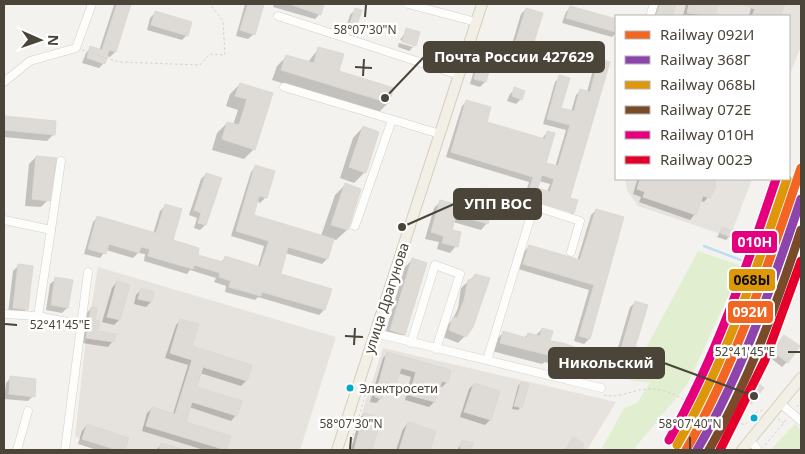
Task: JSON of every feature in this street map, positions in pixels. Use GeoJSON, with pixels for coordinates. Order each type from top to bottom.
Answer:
{"type":"FeatureCollection","features":[{"type":"Feature","properties":{"kind":"main road","name":"улица Драгунова"},"geometry":{"type":"LineString","coordinates":[[337,450],[482,4]]}},
{"type":"Feature","properties":{"kind":"main road"},"geometry":{"type":"LineString","coordinates":[[742,450],[801,378]]}},
{"type":"Feature","properties":{"kind":"street"},"geometry":{"type":"LineString","coordinates":[[4,82],[30,61],[76,48],[92,4]]}},
{"type":"Feature","properties":{"kind":"street"},"geometry":{"type":"LineString","coordinates":[[408,4],[476,22]]}},
{"type":"Feature","properties":{"kind":"street"},"geometry":{"type":"LineString","coordinates":[[278,16],[459,75]]}},
{"type":"Feature","properties":{"kind":"street"},"geometry":{"type":"LineString","coordinates":[[284,87],[440,134]]}},
{"type":"Feature","properties":{"kind":"street"},"geometry":{"type":"LineString","coordinates":[[355,226],[392,120]]}},
{"type":"Feature","properties":{"kind":"street"},"geometry":{"type":"LineString","coordinates":[[38,316],[61,161]]}},
{"type":"Feature","properties":{"kind":"street"},"geometry":{"type":"LineString","coordinates":[[487,360],[534,206],[580,221],[571,252]]}},
{"type":"Feature","properties":{"kind":"street"},"geometry":{"type":"LineString","coordinates":[[4,220],[51,230]]}},
{"type":"Feature","properties":{"kind":"street"},"geometry":{"type":"LineString","coordinates":[[411,342],[435,265],[460,274],[436,349]]}},
{"type":"Feature","properties":{"kind":"street"},"geometry":{"type":"LineString","coordinates":[[65,450],[88,272]]}},
{"type":"Feature","properties":{"kind":"street"},"geometry":{"type":"LineString","coordinates":[[4,314],[38,316],[81,325]]}},
{"type":"Feature","properties":{"kind":"street"},"geometry":{"type":"LineString","coordinates":[[375,333],[601,388]]}},
{"type":"Feature","properties":{"kind":"street"},"geometry":{"type":"LineString","coordinates":[[781,404],[801,421]]}},
{"type":"Feature","properties":{"kind":"street"},"geometry":{"type":"LineString","coordinates":[[18,450],[28,411]]}},
{"type":"Feature","properties":{"kind":"street"},"geometry":{"type":"LineString","coordinates":[[750,440],[759,450]]}},
{"type":"Feature","properties":{"kind":"path"},"geometry":{"type":"LineString","coordinates":[[76,48],[119,62],[200,65],[210,54],[225,55],[223,21],[210,4]]}},
{"type":"Feature","properties":{"kind":"path"},"geometry":{"type":"LineString","coordinates":[[759,450],[801,401]]}},
{"type":"Feature","properties":{"kind":"shaded area"},"geometry":{"type":"Polygon","coordinates":[[[660,4],[801,4],[801,46],[790,74],[790,15],[656,15],[660,4]]]}},
{"type":"Feature","properties":{"kind":"shaded area"},"geometry":{"type":"Polygon","coordinates":[[[625,180],[752,180],[730,237],[638,206],[627,190],[625,180]]]}},
{"type":"Feature","properties":{"kind":"shaded area"},"geometry":{"type":"Polygon","coordinates":[[[98,267],[336,337],[300,450],[117,450],[75,437],[86,338],[98,267]]]}},
{"type":"Feature","properties":{"kind":"shaded area"},"geometry":{"type":"Polygon","coordinates":[[[383,348],[616,402],[587,450],[350,450],[383,348]]]}},
{"type":"Feature","properties":{"kind":"green space"},"geometry":{"type":"Polygon","coordinates":[[[698,251],[742,266],[687,385],[633,450],[601,450],[624,408],[637,403],[650,383],[629,380],[698,251]]]}},
{"type":"Feature","properties":{"kind":"green space"},"geometry":{"type":"Polygon","coordinates":[[[795,424],[801,430],[801,450],[770,450],[795,424]]]}},
{"type":"Feature","properties":{"kind":"building"},"geometry":{"type":"Polygon","coordinates":[[[117,4],[131,4],[116,52],[109,50],[105,64],[87,58],[90,46],[102,50],[117,4]]]}},
{"type":"Feature","properties":{"kind":"building"},"geometry":{"type":"Polygon","coordinates":[[[248,4],[264,4],[255,35],[240,30],[248,4]]]}},
{"type":"Feature","properties":{"kind":"building"},"geometry":{"type":"Polygon","coordinates":[[[289,4],[324,4],[321,15],[289,4]]]}},
{"type":"Feature","properties":{"kind":"building"},"geometry":{"type":"Polygon","coordinates":[[[660,4],[676,4],[672,15],[656,15],[660,4]]]}},
{"type":"Feature","properties":{"kind":"building"},"geometry":{"type":"Polygon","coordinates":[[[689,4],[718,4],[715,15],[687,13],[689,4]]]}},
{"type":"Feature","properties":{"kind":"building"},"geometry":{"type":"Polygon","coordinates":[[[785,4],[780,15],[752,15],[755,9],[743,5],[785,4]]]}},
{"type":"Feature","properties":{"kind":"building"},"geometry":{"type":"Polygon","coordinates":[[[570,6],[615,19],[615,32],[566,18],[570,6]]]}},
{"type":"Feature","properties":{"kind":"building"},"geometry":{"type":"Polygon","coordinates":[[[355,8],[362,10],[357,25],[350,23],[355,8]]]}},
{"type":"Feature","properties":{"kind":"building"},"geometry":{"type":"Polygon","coordinates":[[[526,8],[543,13],[528,61],[511,56],[526,8]]]}},
{"type":"Feature","properties":{"kind":"building"},"geometry":{"type":"Polygon","coordinates":[[[155,11],[192,22],[188,36],[151,25],[155,11]]]}},
{"type":"Feature","properties":{"kind":"building"},"geometry":{"type":"Polygon","coordinates":[[[406,28],[420,32],[416,46],[402,42],[406,28]]]}},
{"type":"Feature","properties":{"kind":"building"},"geometry":{"type":"Polygon","coordinates":[[[318,47],[344,54],[339,71],[394,88],[389,103],[281,70],[286,55],[314,63],[318,47]]]}},
{"type":"Feature","properties":{"kind":"building"},"geometry":{"type":"Polygon","coordinates":[[[481,53],[493,57],[486,82],[474,79],[481,53]]]}},
{"type":"Feature","properties":{"kind":"building"},"geometry":{"type":"Polygon","coordinates":[[[599,59],[610,62],[570,198],[578,200],[574,213],[527,199],[533,177],[451,152],[466,100],[491,107],[487,122],[545,139],[547,131],[555,133],[546,163],[558,166],[570,125],[547,119],[559,75],[570,78],[561,108],[574,111],[580,89],[590,92],[599,59]],[[542,175],[538,188],[550,192],[554,179],[542,175]]]}},
{"type":"Feature","properties":{"kind":"building"},"geometry":{"type":"Polygon","coordinates":[[[240,83],[273,93],[255,150],[222,139],[227,122],[239,125],[247,99],[235,96],[240,83]]]}},
{"type":"Feature","properties":{"kind":"building"},"geometry":{"type":"Polygon","coordinates":[[[514,87],[525,91],[522,100],[512,96],[514,87]]]}},
{"type":"Feature","properties":{"kind":"building"},"geometry":{"type":"Polygon","coordinates":[[[4,116],[56,121],[55,135],[4,130],[4,116]]]}},
{"type":"Feature","properties":{"kind":"building"},"geometry":{"type":"Polygon","coordinates":[[[363,126],[379,132],[366,173],[349,167],[363,126]]]}},
{"type":"Feature","properties":{"kind":"building"},"geometry":{"type":"Polygon","coordinates":[[[36,156],[57,158],[50,201],[32,199],[36,156]]]}},
{"type":"Feature","properties":{"kind":"building"},"geometry":{"type":"Polygon","coordinates":[[[255,165],[275,171],[267,198],[259,196],[254,215],[334,239],[328,259],[288,247],[281,274],[332,289],[325,310],[262,292],[261,296],[229,287],[231,281],[219,277],[220,273],[194,265],[193,269],[148,256],[150,249],[141,247],[139,253],[109,244],[106,254],[88,249],[97,216],[156,233],[165,204],[182,209],[173,240],[199,248],[198,255],[223,262],[225,256],[260,267],[269,241],[236,231],[255,165]]]}},
{"type":"Feature","properties":{"kind":"building"},"geometry":{"type":"Polygon","coordinates":[[[206,173],[222,178],[206,225],[198,223],[201,213],[194,210],[206,173]]]}},
{"type":"Feature","properties":{"kind":"building"},"geometry":{"type":"Polygon","coordinates":[[[640,180],[716,180],[714,185],[716,186],[710,198],[703,196],[696,215],[643,197],[645,192],[637,189],[640,180]]]}},
{"type":"Feature","properties":{"kind":"building"},"geometry":{"type":"Polygon","coordinates":[[[345,183],[361,189],[348,230],[331,225],[345,183]]]}},
{"type":"Feature","properties":{"kind":"building"},"geometry":{"type":"Polygon","coordinates":[[[482,188],[497,192],[488,224],[456,215],[452,230],[461,232],[458,247],[442,243],[444,236],[431,232],[440,200],[455,204],[457,198],[478,204],[482,188]]]}},
{"type":"Feature","properties":{"kind":"building"},"geometry":{"type":"Polygon","coordinates":[[[596,209],[624,217],[590,339],[579,336],[594,285],[523,264],[529,245],[580,260],[596,209]]]}},
{"type":"Feature","properties":{"kind":"building"},"geometry":{"type":"Polygon","coordinates":[[[722,227],[732,231],[730,237],[720,233],[722,227]]]}},
{"type":"Feature","properties":{"kind":"building"},"geometry":{"type":"Polygon","coordinates":[[[412,258],[427,263],[405,335],[390,330],[412,258]]]}},
{"type":"Feature","properties":{"kind":"building"},"geometry":{"type":"Polygon","coordinates":[[[18,264],[33,266],[28,310],[13,308],[18,264]]]}},
{"type":"Feature","properties":{"kind":"building"},"geometry":{"type":"Polygon","coordinates":[[[475,274],[490,278],[473,327],[466,337],[449,330],[453,317],[457,318],[464,300],[468,280],[472,279],[475,274]]]}},
{"type":"Feature","properties":{"kind":"building"},"geometry":{"type":"Polygon","coordinates":[[[55,277],[73,280],[68,308],[51,305],[55,277]]]}},
{"type":"Feature","properties":{"kind":"building"},"geometry":{"type":"Polygon","coordinates":[[[117,281],[130,285],[120,320],[107,317],[117,281]]]}},
{"type":"Feature","properties":{"kind":"building"},"geometry":{"type":"Polygon","coordinates":[[[141,288],[154,292],[152,302],[138,299],[141,288]]]}},
{"type":"Feature","properties":{"kind":"building"},"geometry":{"type":"Polygon","coordinates":[[[635,301],[648,305],[629,367],[617,363],[635,301]]]}},
{"type":"Feature","properties":{"kind":"building"},"geometry":{"type":"Polygon","coordinates":[[[91,307],[97,308],[95,320],[100,321],[98,331],[116,334],[114,342],[86,338],[91,307]]]}},
{"type":"Feature","properties":{"kind":"building"},"geometry":{"type":"Polygon","coordinates":[[[180,319],[199,324],[192,346],[252,365],[247,381],[203,367],[197,387],[242,401],[237,416],[192,402],[186,422],[231,436],[226,450],[146,426],[152,407],[175,414],[192,360],[170,353],[180,319]]]}},
{"type":"Feature","properties":{"kind":"building"},"geometry":{"type":"Polygon","coordinates":[[[542,328],[553,331],[550,341],[563,343],[595,354],[590,367],[553,354],[552,356],[500,343],[503,331],[527,338],[528,333],[540,336],[542,328]]]}},
{"type":"Feature","properties":{"kind":"building"},"geometry":{"type":"Polygon","coordinates":[[[784,335],[800,346],[788,363],[772,351],[784,335]]]}},
{"type":"Feature","properties":{"kind":"building"},"geometry":{"type":"Polygon","coordinates":[[[387,352],[451,370],[448,383],[442,381],[435,402],[409,395],[416,372],[401,368],[396,385],[387,382],[382,399],[375,397],[387,352]]]}},
{"type":"Feature","properties":{"kind":"building"},"geometry":{"type":"Polygon","coordinates":[[[10,376],[36,379],[35,397],[9,394],[10,376]]]}},
{"type":"Feature","properties":{"kind":"building"},"geometry":{"type":"Polygon","coordinates":[[[756,381],[764,388],[751,404],[743,398],[756,381]]]}},
{"type":"Feature","properties":{"kind":"building"},"geometry":{"type":"Polygon","coordinates":[[[521,382],[529,384],[522,408],[514,406],[521,382]]]}},
{"type":"Feature","properties":{"kind":"building"},"geometry":{"type":"Polygon","coordinates":[[[474,383],[500,391],[491,420],[464,412],[474,383]]]}},
{"type":"Feature","properties":{"kind":"building"},"geometry":{"type":"Polygon","coordinates":[[[364,413],[381,418],[372,450],[354,450],[364,413]]]}},
{"type":"Feature","properties":{"kind":"building"},"geometry":{"type":"Polygon","coordinates":[[[408,422],[436,431],[430,450],[399,450],[408,422]]]}},
{"type":"Feature","properties":{"kind":"building"},"geometry":{"type":"Polygon","coordinates":[[[87,424],[129,438],[125,450],[117,450],[82,439],[87,424]]]}},
{"type":"Feature","properties":{"kind":"building"},"geometry":{"type":"Polygon","coordinates":[[[573,437],[584,444],[581,450],[565,450],[573,437]]]}},
{"type":"Feature","properties":{"kind":"building"},"geometry":{"type":"Polygon","coordinates":[[[462,440],[473,443],[471,450],[460,450],[462,440]]]}},
{"type":"Feature","properties":{"kind":"building"},"geometry":{"type":"Polygon","coordinates":[[[161,443],[182,449],[182,450],[159,450],[161,443]]]}},
{"type":"Feature","properties":{"kind":"waterway"},"geometry":{"type":"LineString","coordinates":[[704,246],[801,283]]}},
{"type":"Feature","properties":{"kind":"rail line","name":"092И"},"geometry":{"type":"LineString","coordinates":[[686,450],[721,382],[736,347],[764,276],[801,168]]}},
{"type":"Feature","properties":{"kind":"rail line","name":"010Н"},"geometry":{"type":"LineString","coordinates":[[669,440],[716,345],[776,180]]}},
{"type":"Feature","properties":{"kind":"rail line","name":"068Ы"},"geometry":{"type":"LineString","coordinates":[[677,445],[695,413],[739,315],[787,180]]}},
{"type":"Feature","properties":{"kind":"rail line","name":"368Г"},"geometry":{"type":"LineString","coordinates":[[697,450],[729,390],[742,359],[801,199]]}},
{"type":"Feature","properties":{"kind":"rail line","name":"072Е"},"geometry":{"type":"LineString","coordinates":[[709,450],[737,397],[761,343],[801,230]]}},
{"type":"Feature","properties":{"kind":"rail line","name":"002Э"},"geometry":{"type":"LineString","coordinates":[[720,450],[765,360],[801,261]]}},
{"type":"Feature","properties":{"kind":"place","name":"Почта России 427629"},"geometry":{"type":"Point","coordinates":[385,98]}},
{"type":"Feature","properties":{"kind":"place","name":"УПП ВОС"},"geometry":{"type":"Point","coordinates":[402,227]}},
{"type":"Feature","properties":{"kind":"place","name":"Электросети"},"geometry":{"type":"Point","coordinates":[350,388]}},
{"type":"Feature","properties":{"kind":"place","name":"Никольский"},"geometry":{"type":"Point","coordinates":[754,396]}}]}
